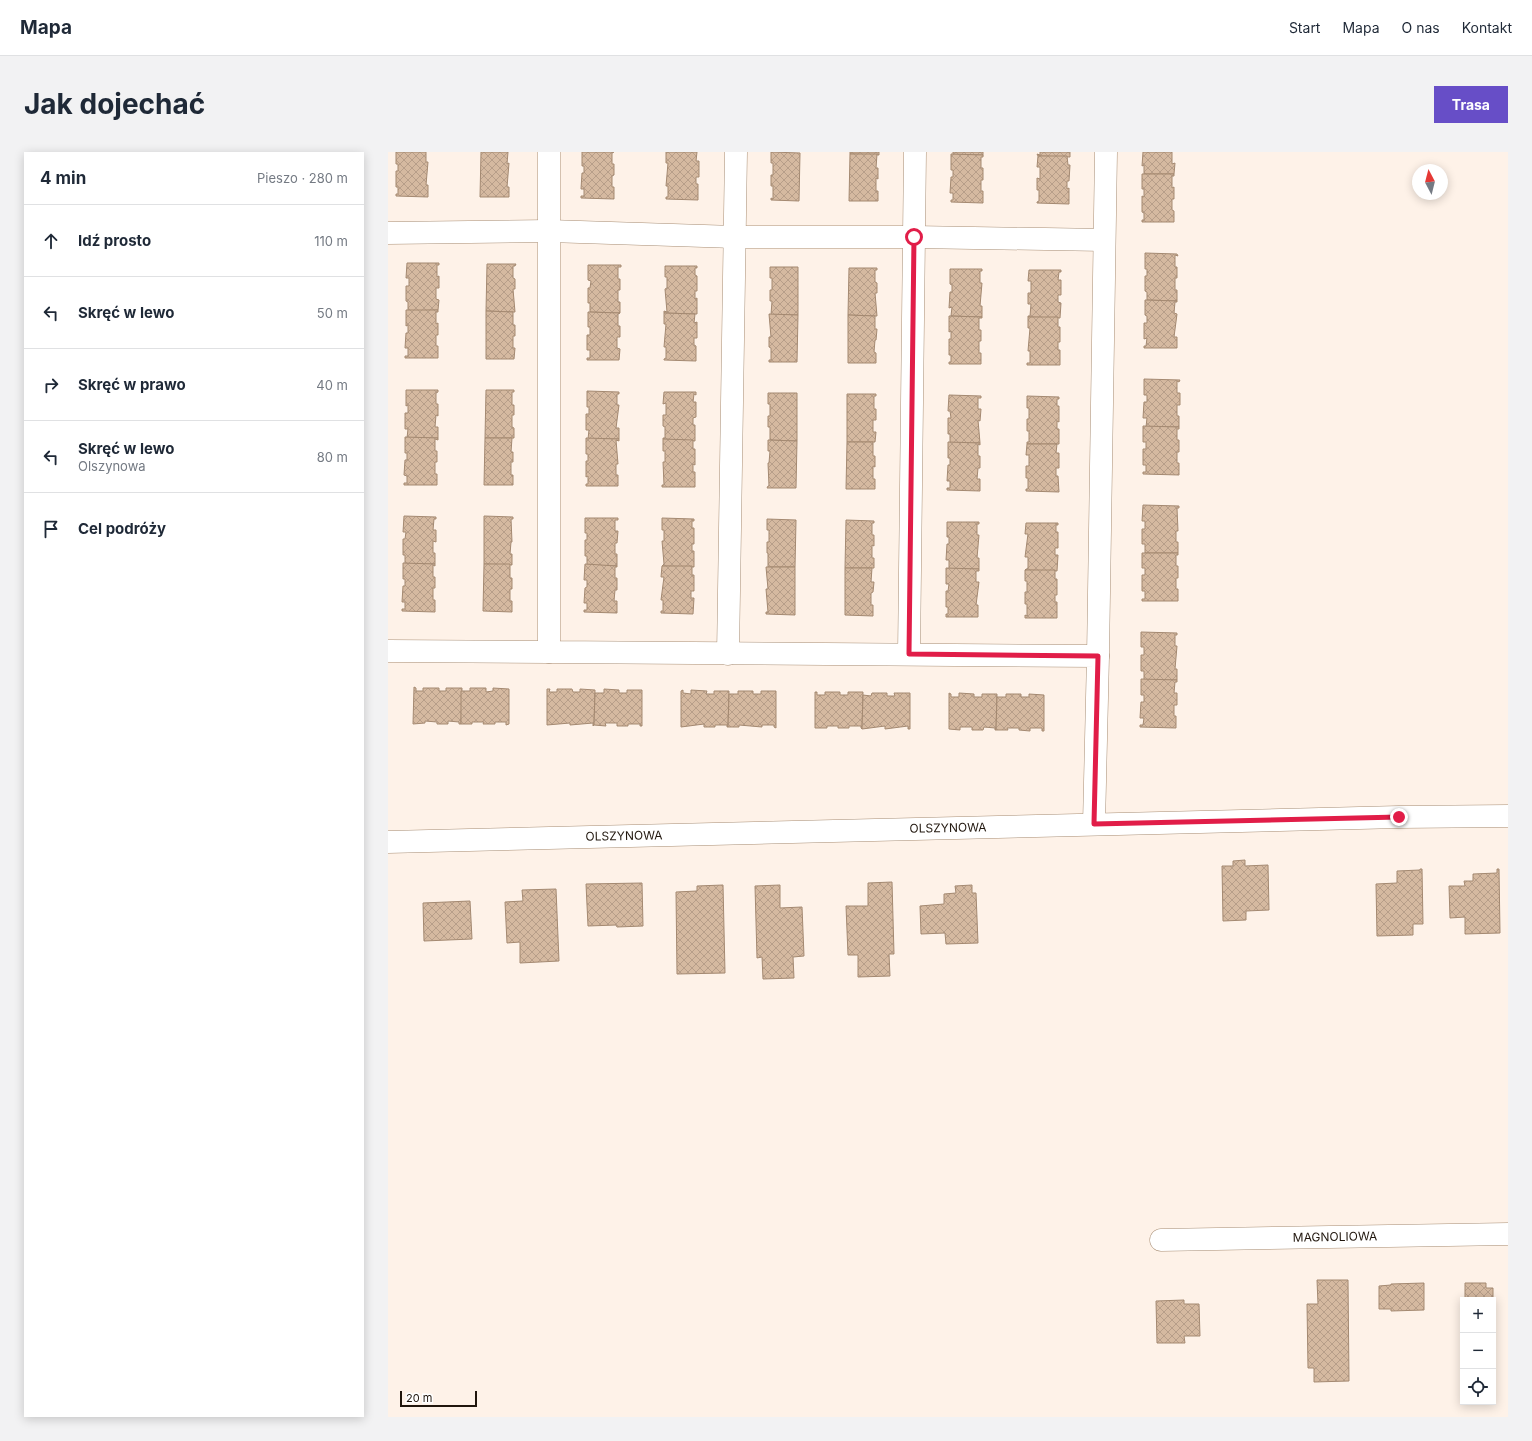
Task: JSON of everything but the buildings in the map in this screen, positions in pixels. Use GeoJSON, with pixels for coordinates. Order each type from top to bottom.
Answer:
{"type":"FeatureCollection","features":[{"type":"Feature","properties":{"kind":"street"},"geometry":{"type":"LineString","coordinates":[[549,152],[549,652]]}},
{"type":"Feature","properties":{"kind":"street"},"geometry":{"type":"LineString","coordinates":[[728,654],[736,152]]}},
{"type":"Feature","properties":{"kind":"street"},"geometry":{"type":"LineString","coordinates":[[909,654],[915,152]]}},
{"type":"Feature","properties":{"kind":"street"},"geometry":{"type":"LineString","coordinates":[[1094,824],[1106,152]]}},
{"type":"Feature","properties":{"kind":"street"},"geometry":{"type":"LineString","coordinates":[[388,233],[549,231],[734,237],[914,237],[1104,240]]}},
{"type":"Feature","properties":{"kind":"street"},"geometry":{"type":"LineString","coordinates":[[388,651],[1098,656]]}},
{"type":"Feature","properties":{"kind":"street","name":"OLSZYNOWA"},"geometry":{"type":"LineString","coordinates":[[388,842],[1391,817],[1508,816]]}},
{"type":"Feature","properties":{"kind":"street","name":"MAGNOLIOWA"},"geometry":{"type":"LineString","coordinates":[[1161,1240],[1508,1234]]}},
{"type":"Feature","properties":{"kind":"route"},"geometry":{"type":"LineString","coordinates":[[914,237],[909,654],[1098,656],[1094,824],[1399,817]]}}]}
